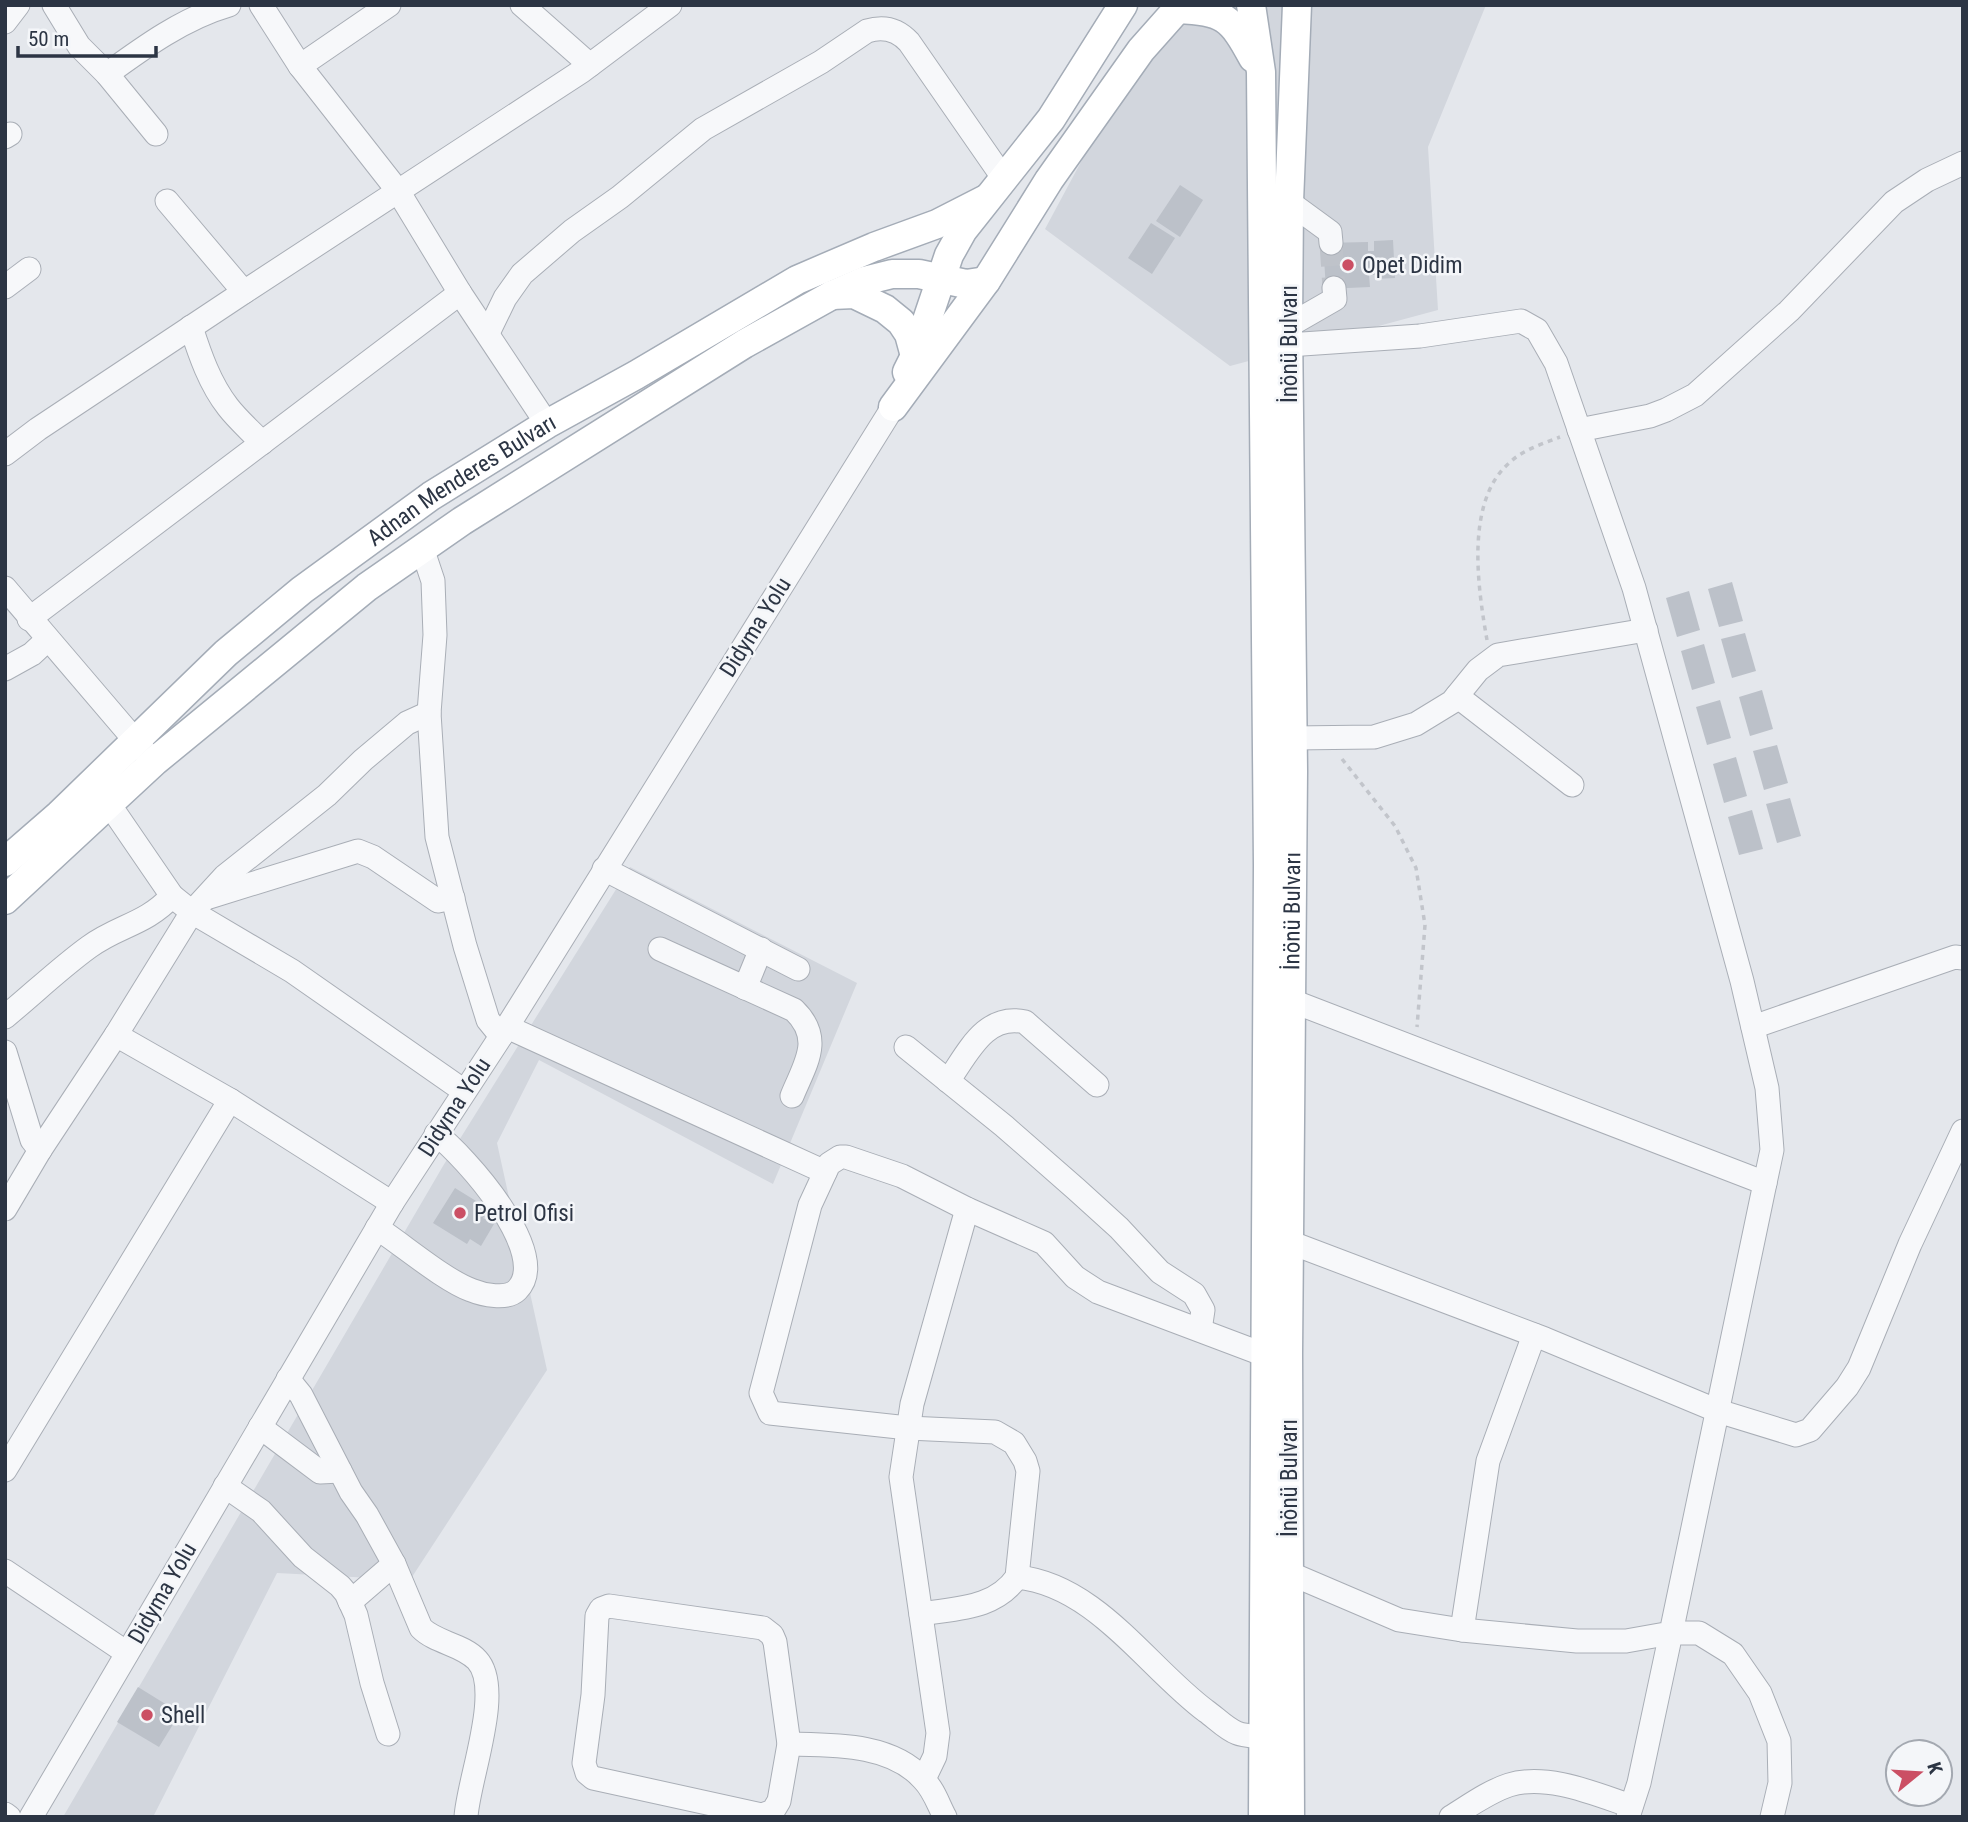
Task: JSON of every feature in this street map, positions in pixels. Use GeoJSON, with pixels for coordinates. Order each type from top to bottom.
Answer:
{"type":"FeatureCollection","features":[{"type":"Feature","properties":{"kind":"main road"},"geometry":{"type":"LineString","coordinates":[[893,407],[902,380],[915,356],[949,255],[963,230],[1051,119],[1123,5]]}},
{"type":"Feature","properties":{"kind":"main road","name":"İnönü Bulvarı"},"geometry":{"type":"LineString","coordinates":[[1251,5],[1261,72],[1268,865],[1263,1817]]}},
{"type":"Feature","properties":{"kind":"main road","name":"İnönü Bulvarı"},"geometry":{"type":"LineString","coordinates":[[1290,1817],[1289,1242],[1293,738],[1288,336],[1289,202],[1297,5]]}},
{"type":"Feature","properties":{"kind":"main road"},"geometry":{"type":"LineString","coordinates":[[893,407],[986,281],[1049,180],[1141,50],[1179,7],[1206,10],[1223,17],[1239,31],[1261,72]]}},
{"type":"Feature","properties":{"kind":"main road"},"geometry":{"type":"LineString","coordinates":[[995,189],[999,201],[1007,206],[1019,228]]}},
{"type":"Feature","properties":{"kind":"main road","name":"Adnan Menderes Bulvarı"},"geometry":{"type":"LineString","coordinates":[[5,900],[109,804],[145,752],[226,653],[302,590],[431,496],[547,424],[797,280],[936,224],[995,189]]}},
{"type":"Feature","properties":{"kind":"main road","name":"Adnan Menderes Bulvarı"},"geometry":{"type":"LineString","coordinates":[[5,862],[145,752],[422,548],[462,520],[744,344],[832,295],[864,281],[892,274],[919,274],[966,284],[986,281]]}},
{"type":"Feature","properties":{"kind":"main road"},"geometry":{"type":"LineString","coordinates":[[832,295],[854,294],[885,309],[901,322],[909,334],[915,356]]}},
{"type":"Feature","properties":{"kind":"street"},"geometry":{"type":"LineString","coordinates":[[5,22],[19,5]]}},
{"type":"Feature","properties":{"kind":"street"},"geometry":{"type":"LineString","coordinates":[[54,5],[79,46],[107,74],[156,134]]}},
{"type":"Feature","properties":{"kind":"street"},"geometry":{"type":"LineString","coordinates":[[107,74],[149,43],[209,11],[229,5]]}},
{"type":"Feature","properties":{"kind":"street"},"geometry":{"type":"LineString","coordinates":[[261,5],[300,66],[398,191],[460,293],[547,424]]}},
{"type":"Feature","properties":{"kind":"street"},"geometry":{"type":"LineString","coordinates":[[300,66],[389,5]]}},
{"type":"Feature","properties":{"kind":"street"},"geometry":{"type":"LineString","coordinates":[[522,5],[590,65]]}},
{"type":"Feature","properties":{"kind":"street"},"geometry":{"type":"LineString","coordinates":[[5,454],[191,327],[590,65],[670,5]]}},
{"type":"Feature","properties":{"kind":"street"},"geometry":{"type":"LineString","coordinates":[[488,333],[505,298],[522,274],[572,231],[620,197],[703,129],[821,62],[867,31],[883,28],[898,32],[909,42],[995,189]]}},
{"type":"Feature","properties":{"kind":"street"},"geometry":{"type":"LineString","coordinates":[[1579,430],[1650,416],[1695,395],[1789,311],[1894,202],[1927,180],[1963,163]]}},
{"type":"Feature","properties":{"kind":"street"},"geometry":{"type":"LineString","coordinates":[[167,201],[244,292]]}},
{"type":"Feature","properties":{"kind":"street"},"geometry":{"type":"LineString","coordinates":[[1289,202],[1330,232],[1331,243]]}},
{"type":"Feature","properties":{"kind":"street"},"geometry":{"type":"LineString","coordinates":[[5,287],[29,269]]}},
{"type":"Feature","properties":{"kind":"street"},"geometry":{"type":"LineString","coordinates":[[1288,336],[1335,299],[1334,288]]}},
{"type":"Feature","properties":{"kind":"street"},"geometry":{"type":"LineString","coordinates":[[29,619],[460,293]]}},
{"type":"Feature","properties":{"kind":"street"},"geometry":{"type":"LineString","coordinates":[[1288,336],[1420,336],[1521,321],[1537,330],[1556,363],[1646,630],[1753,1027],[1768,1101],[1772,1150],[1639,1783],[1630,1811],[1577,1788],[1541,1782],[1510,1784],[1482,1807],[1451,1817]]}},
{"type":"Feature","properties":{"kind":"street"},"geometry":{"type":"LineString","coordinates":[[191,327],[205,367],[216,387],[228,406],[262,443]]}},
{"type":"Feature","properties":{"kind":"street","name":"Didyma Yolu"},"geometry":{"type":"LineString","coordinates":[[31,1817],[392,1203],[504,1032],[893,407]]}},
{"type":"Feature","properties":{"kind":"street"},"geometry":{"type":"LineString","coordinates":[[422,548],[433,581],[435,635],[429,713],[437,837],[488,1020],[504,1032],[825,1172]]}},
{"type":"Feature","properties":{"kind":"street"},"geometry":{"type":"LineString","coordinates":[[5,589],[145,752]]}},
{"type":"Feature","properties":{"kind":"street"},"geometry":{"type":"LineString","coordinates":[[1293,738],[1374,737],[1416,724],[1452,702],[1478,670],[1498,655],[1646,630]]}},
{"type":"Feature","properties":{"kind":"street"},"geometry":{"type":"LineString","coordinates":[[5,669],[32,654],[47,640]]}},
{"type":"Feature","properties":{"kind":"street"},"geometry":{"type":"LineString","coordinates":[[1457,696],[1572,785]]}},
{"type":"Feature","properties":{"kind":"street"},"geometry":{"type":"LineString","coordinates":[[5,1209],[40,1150],[199,905],[225,876],[327,795],[407,723],[429,713]]}},
{"type":"Feature","properties":{"kind":"street"},"geometry":{"type":"LineString","coordinates":[[109,804],[172,896],[199,905],[464,1091]]}},
{"type":"Feature","properties":{"kind":"street"},"geometry":{"type":"LineString","coordinates":[[199,905],[358,851],[373,857],[438,901],[453,898]]}},
{"type":"Feature","properties":{"kind":"street"},"geometry":{"type":"LineString","coordinates":[[604,869],[798,969]]}},
{"type":"Feature","properties":{"kind":"street"},"geometry":{"type":"LineString","coordinates":[[5,1017],[90,946],[159,911],[172,896]]}},
{"type":"Feature","properties":{"kind":"street"},"geometry":{"type":"LineString","coordinates":[[660,949],[794,1010],[807,1026],[811,1050],[792,1096]]}},
{"type":"Feature","properties":{"kind":"street"},"geometry":{"type":"LineString","coordinates":[[745,988],[761,950]]}},
{"type":"Feature","properties":{"kind":"street"},"geometry":{"type":"LineString","coordinates":[[1753,1027],[1955,957],[1963,958]]}},
{"type":"Feature","properties":{"kind":"street"},"geometry":{"type":"LineString","coordinates":[[1292,1001],[1765,1183]]}},
{"type":"Feature","properties":{"kind":"street"},"geometry":{"type":"LineString","coordinates":[[948,1081],[988,1028],[1005,1020],[1015,1020],[1025,1022],[1097,1085]]}},
{"type":"Feature","properties":{"kind":"street"},"geometry":{"type":"LineString","coordinates":[[116,1035],[230,1100],[392,1203]]}},
{"type":"Feature","properties":{"kind":"street"},"geometry":{"type":"LineString","coordinates":[[906,1047],[1004,1125],[1085,1196],[1160,1272],[1194,1294],[1203,1310],[1200,1331]]}},
{"type":"Feature","properties":{"kind":"street"},"geometry":{"type":"LineString","coordinates":[[5,1052],[32,1140],[40,1150]]}},
{"type":"Feature","properties":{"kind":"street"},"geometry":{"type":"LineString","coordinates":[[5,1470],[230,1100]]}},
{"type":"Feature","properties":{"kind":"street"},"geometry":{"type":"LineString","coordinates":[[1289,1242],[1534,1335],[1718,1411],[1789,1434],[1804,1433],[1814,1425],[1859,1368],[1910,1244],[1963,1130]]}},
{"type":"Feature","properties":{"kind":"street"},"geometry":{"type":"LineString","coordinates":[[377,1228],[455,1282],[471,1290],[500,1295],[512,1293],[520,1286],[524,1273],[523,1257],[507,1217],[466,1160],[436,1134]]}},
{"type":"Feature","properties":{"kind":"street"},"geometry":{"type":"LineString","coordinates":[[921,1614],[985,1603],[1003,1594],[1017,1577],[1028,1471],[1021,1451],[1005,1436],[995,1432],[908,1428],[770,1413],[761,1394],[810,1205],[825,1172],[834,1160],[846,1157],[902,1176],[967,1209],[1044,1243],[1075,1277],[1098,1292],[1265,1355]]}},
{"type":"Feature","properties":{"kind":"street"},"geometry":{"type":"LineString","coordinates":[[924,1779],[935,1756],[938,1733],[901,1477],[912,1404],[967,1209]]}},
{"type":"Feature","properties":{"kind":"street"},"geometry":{"type":"LineString","coordinates":[[1462,1630],[1488,1461],[1534,1335]]}},
{"type":"Feature","properties":{"kind":"street"},"geometry":{"type":"LineString","coordinates":[[288,1379],[301,1395],[340,1471],[394,1564],[421,1628],[477,1660],[487,1681],[483,1731],[467,1799],[466,1817]]}},
{"type":"Feature","properties":{"kind":"street"},"geometry":{"type":"LineString","coordinates":[[260,1427],[320,1472],[340,1471]]}},
{"type":"Feature","properties":{"kind":"street"},"geometry":{"type":"LineString","coordinates":[[225,1486],[261,1511],[303,1557],[340,1586],[350,1602],[388,1734]]}},
{"type":"Feature","properties":{"kind":"street"},"geometry":{"type":"LineString","coordinates":[[350,1602],[394,1564]]}},
{"type":"Feature","properties":{"kind":"street"},"geometry":{"type":"LineString","coordinates":[[5,1571],[127,1653]]}},
{"type":"Feature","properties":{"kind":"street"},"geometry":{"type":"LineString","coordinates":[[1289,1573],[1399,1620],[1462,1630],[1577,1641],[1626,1641],[1671,1633],[1699,1633],[1734,1654],[1759,1693],[1779,1741],[1780,1783],[1772,1817]]}},
{"type":"Feature","properties":{"kind":"street"},"geometry":{"type":"LineString","coordinates":[[1017,1577],[1036,1579],[1069,1593],[1114,1626],[1185,1695],[1236,1733],[1263,1737]]}},
{"type":"Feature","properties":{"kind":"street"},"geometry":{"type":"LineString","coordinates":[[609,1606],[763,1628],[768,1631],[775,1642],[789,1744],[779,1801],[772,1811],[762,1815],[593,1778],[587,1773],[584,1763],[593,1695],[598,1612],[609,1606]]}},
{"type":"Feature","properties":{"kind":"street"},"geometry":{"type":"LineString","coordinates":[[789,1744],[822,1745],[890,1755],[924,1779],[945,1817]]}},
{"type":"Feature","properties":{"kind":"path"},"geometry":{"type":"LineString","coordinates":[[1492,660],[1482,613],[1478,556],[1482,511],[1489,486],[1516,457],[1579,430]]}},
{"type":"Feature","properties":{"kind":"path"},"geometry":{"type":"LineString","coordinates":[[1325,738],[1395,826],[1416,868],[1425,925],[1415,1049]]}},
{"type":"Feature","properties":{"kind":"shaded area"},"geometry":{"type":"Polygon","coordinates":[[[1185,5],[1486,5],[1428,147],[1438,310],[1230,366],[1045,229],[1141,50],[1185,5]]]}},
{"type":"Feature","properties":{"kind":"shaded area"},"geometry":{"type":"Polygon","coordinates":[[[630,867],[857,983],[773,1184],[539,1060],[497,1143],[547,1370],[410,1580],[277,1573],[153,1817],[63,1817],[443,1166],[630,867]]]}},
{"type":"Feature","properties":{"kind":"building"},"geometry":{"type":"Polygon","coordinates":[[[1180,185],[1203,200],[1180,237],[1156,221],[1180,185]]]}},
{"type":"Feature","properties":{"kind":"building"},"geometry":{"type":"Polygon","coordinates":[[[1151,223],[1175,238],[1152,274],[1128,258],[1151,223]]]}},
{"type":"Feature","properties":{"kind":"building"},"geometry":{"type":"Polygon","coordinates":[[[1393,240],[1395,278],[1375,279],[1375,275],[1369,275],[1370,287],[1326,289],[1323,243],[1368,242],[1368,251],[1374,251],[1374,241],[1393,240]]]}},
{"type":"Feature","properties":{"kind":"building"},"geometry":{"type":"Polygon","coordinates":[[[1732,582],[1743,621],[1719,627],[1708,589],[1732,582]]]}},
{"type":"Feature","properties":{"kind":"building"},"geometry":{"type":"Polygon","coordinates":[[[1689,591],[1700,630],[1677,637],[1666,598],[1689,591]]]}},
{"type":"Feature","properties":{"kind":"building"},"geometry":{"type":"Polygon","coordinates":[[[1745,633],[1756,671],[1732,678],[1721,639],[1745,633]]]}},
{"type":"Feature","properties":{"kind":"building"},"geometry":{"type":"Polygon","coordinates":[[[1704,644],[1715,683],[1692,690],[1681,651],[1704,644]]]}},
{"type":"Feature","properties":{"kind":"building"},"geometry":{"type":"Polygon","coordinates":[[[1762,690],[1773,729],[1750,736],[1739,697],[1762,690]]]}},
{"type":"Feature","properties":{"kind":"building"},"geometry":{"type":"Polygon","coordinates":[[[1720,700],[1731,738],[1707,745],[1696,707],[1720,700]]]}},
{"type":"Feature","properties":{"kind":"building"},"geometry":{"type":"Polygon","coordinates":[[[1777,745],[1788,783],[1764,790],[1753,751],[1777,745]]]}},
{"type":"Feature","properties":{"kind":"building"},"geometry":{"type":"Polygon","coordinates":[[[1736,757],[1747,796],[1724,803],[1713,764],[1736,757]]]}},
{"type":"Feature","properties":{"kind":"building"},"geometry":{"type":"Polygon","coordinates":[[[1790,798],[1801,836],[1777,843],[1766,804],[1790,798]]]}},
{"type":"Feature","properties":{"kind":"building"},"geometry":{"type":"Polygon","coordinates":[[[1752,810],[1763,849],[1739,855],[1728,817],[1752,810]]]}},
{"type":"Feature","properties":{"kind":"building"},"geometry":{"type":"Polygon","coordinates":[[[455,1188],[489,1209],[483,1218],[494,1224],[481,1246],[470,1239],[467,1244],[433,1223],[455,1188]]]}},
{"type":"Feature","properties":{"kind":"building"},"geometry":{"type":"Polygon","coordinates":[[[138,1687],[180,1713],[159,1747],[117,1722],[138,1687]]]}},
{"type":"Feature","properties":{"kind":"tunnel"},"geometry":{"type":"LineString","coordinates":[[1331,243],[1334,288]]}},
{"type":"Feature","properties":{"kind":"place","name":"Opet Didim"},"geometry":{"type":"Point","coordinates":[1348,265]}},
{"type":"Feature","properties":{"kind":"place","name":"Petrol Ofisi"},"geometry":{"type":"Point","coordinates":[460,1213]}},
{"type":"Feature","properties":{"kind":"place","name":"Shell"},"geometry":{"type":"Point","coordinates":[147,1715]}}]}
